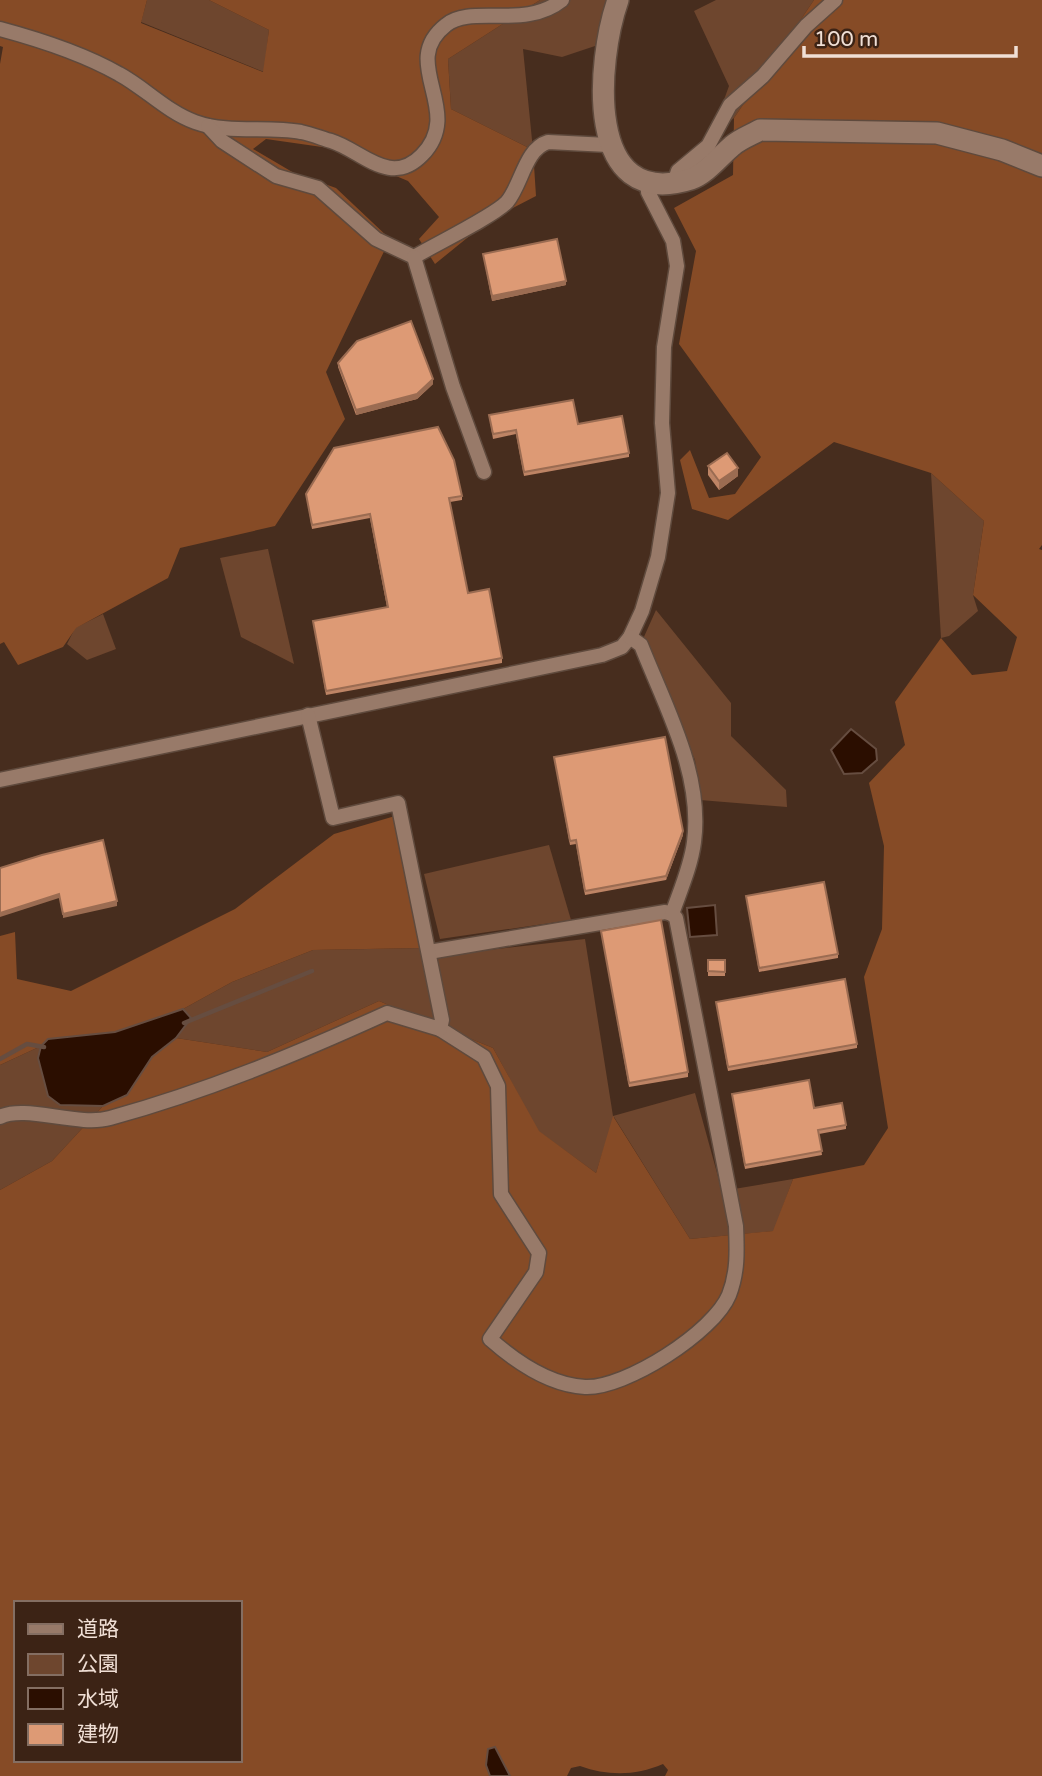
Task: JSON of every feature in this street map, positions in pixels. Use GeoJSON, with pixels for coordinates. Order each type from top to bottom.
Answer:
{"type":"FeatureCollection","features":[{"type":"Feature","properties":{"kind":"street"},"geometry":{"type":"LineString","coordinates":[[0,29],[68,50],[110,69],[170,109],[208,126],[301,132],[338,143],[387,168],[403,166],[421,156],[436,136],[439,117],[437,99],[426,65],[433,35],[449,22],[461,18],[525,17],[554,6],[562,0]]}},
{"type":"Feature","properties":{"kind":"street"},"geometry":{"type":"LineString","coordinates":[[618,0],[604,71],[605,127],[608,145],[618,161],[648,182],[674,183],[694,178],[735,144],[760,130],[937,133],[1002,150],[1042,166]]}},
{"type":"Feature","properties":{"kind":"street"},"geometry":{"type":"LineString","coordinates":[[674,183],[678,171],[708,146],[730,105],[763,76],[806,26],[835,0]]}},
{"type":"Feature","properties":{"kind":"street"},"geometry":{"type":"LineString","coordinates":[[208,126],[222,141],[276,176],[318,188],[376,239],[414,257],[453,387],[484,472]]}},
{"type":"Feature","properties":{"kind":"street"},"geometry":{"type":"LineString","coordinates":[[414,257],[505,204],[517,188],[535,149],[540,144],[548,142],[608,145]]}},
{"type":"Feature","properties":{"kind":"street"},"geometry":{"type":"LineString","coordinates":[[0,780],[602,655],[622,647],[630,637],[658,557],[668,493],[662,423],[664,347],[677,266],[673,241],[648,192],[648,182]]}},
{"type":"Feature","properties":{"kind":"street"},"geometry":{"type":"LineString","coordinates":[[630,637],[641,645],[685,756],[695,808],[692,854],[672,914]]}},
{"type":"Feature","properties":{"kind":"street"},"geometry":{"type":"LineString","coordinates":[[308,715],[333,818],[398,803],[442,1020],[440,1029]]}},
{"type":"Feature","properties":{"kind":"street"},"geometry":{"type":"LineString","coordinates":[[0,1117],[12,1111],[60,1119],[107,1119],[264,1067],[387,1013],[440,1029],[484,1057],[498,1086],[501,1194],[539,1252],[536,1272],[491,1339],[512,1358],[552,1379],[586,1387],[618,1381],[681,1346],[703,1328],[728,1298],[737,1273],[736,1226],[729,1180],[676,918],[665,912],[429,952]]}},
{"type":"Feature","properties":{"kind":"green space"},"geometry":{"type":"Polygon","coordinates":[[[147,0],[209,0],[269,30],[264,72],[141,22],[147,0]]]}},
{"type":"Feature","properties":{"kind":"green space"},"geometry":{"type":"Polygon","coordinates":[[[540,0],[608,0],[595,46],[562,57],[523,49],[533,150],[451,109],[448,59],[540,0]]]}},
{"type":"Feature","properties":{"kind":"green space"},"geometry":{"type":"Polygon","coordinates":[[[716,0],[814,0],[734,118],[710,138],[729,86],[694,11],[716,0]]]}},
{"type":"Feature","properties":{"kind":"green space"},"geometry":{"type":"Polygon","coordinates":[[[931,473],[984,521],[973,595],[978,611],[949,636],[941,638],[931,473]]]}},
{"type":"Feature","properties":{"kind":"green space"},"geometry":{"type":"Polygon","coordinates":[[[268,549],[294,664],[241,637],[220,558],[268,549]]]}},
{"type":"Feature","properties":{"kind":"green space"},"geometry":{"type":"Polygon","coordinates":[[[656,610],[731,703],[731,736],[786,790],[787,807],[700,800],[695,760],[643,639],[656,610]]]}},
{"type":"Feature","properties":{"kind":"green space"},"geometry":{"type":"Polygon","coordinates":[[[103,614],[116,649],[87,660],[67,644],[75,628],[103,614]]]}},
{"type":"Feature","properties":{"kind":"green space"},"geometry":{"type":"Polygon","coordinates":[[[549,845],[571,920],[440,939],[424,874],[549,845]]]}},
{"type":"Feature","properties":{"kind":"green space"},"geometry":{"type":"Polygon","coordinates":[[[585,939],[613,1116],[695,1093],[722,1191],[793,1179],[774,1231],[690,1239],[614,1117],[596,1173],[538,1131],[493,1048],[379,1001],[267,1052],[176,1038],[191,1019],[183,1009],[232,982],[313,950],[421,948],[437,956],[585,939]]]}},
{"type":"Feature","properties":{"kind":"green space"},"geometry":{"type":"Polygon","coordinates":[[[41,1046],[38,1058],[60,1105],[103,1106],[52,1161],[0,1190],[0,1065],[41,1046]]]}},
{"type":"Feature","properties":{"kind":"shaded area"},"geometry":{"type":"Polygon","coordinates":[[[0,0],[147,0],[141,23],[263,72],[269,30],[209,0],[540,0],[448,59],[451,109],[533,150],[536,196],[488,221],[435,264],[419,239],[439,217],[408,181],[329,148],[266,139],[253,149],[294,173],[336,188],[390,239],[326,372],[345,419],[275,526],[180,548],[168,578],[76,628],[63,647],[18,665],[4,642],[0,644],[0,64],[3,47],[0,46],[0,0]]]}},
{"type":"Feature","properties":{"kind":"shaded area"},"geometry":{"type":"Polygon","coordinates":[[[814,0],[1042,0],[1042,545],[1039,549],[1042,550],[1042,1776],[665,1776],[668,1770],[663,1764],[632,1773],[601,1772],[580,1766],[571,1768],[567,1776],[510,1776],[494,1747],[488,1749],[486,1765],[490,1776],[0,1776],[0,1190],[52,1161],[103,1106],[127,1095],[152,1057],[176,1038],[267,1052],[379,1001],[493,1048],[539,1131],[596,1173],[613,1116],[690,1239],[773,1231],[793,1179],[864,1165],[888,1128],[864,977],[882,929],[884,846],[869,783],[905,745],[895,702],[941,638],[972,675],[1007,671],[1017,637],[973,595],[984,521],[931,473],[834,442],[728,520],[692,509],[680,460],[690,450],[709,498],[735,494],[761,457],[679,344],[696,251],[674,208],[733,175],[734,118],[814,0]]]}},
{"type":"Feature","properties":{"kind":"shaded area"},"geometry":{"type":"Polygon","coordinates":[[[395,816],[421,948],[313,950],[232,982],[183,1009],[115,1032],[48,1039],[41,1046],[0,1065],[0,936],[15,932],[17,979],[71,991],[235,909],[334,834],[395,816]]]}},
{"type":"Feature","properties":{"kind":"water"},"geometry":{"type":"Polygon","coordinates":[[[851,729],[876,749],[877,760],[862,773],[844,774],[831,750],[851,729]]]}},
{"type":"Feature","properties":{"kind":"water"},"geometry":{"type":"Polygon","coordinates":[[[715,905],[717,935],[690,937],[687,908],[715,905]]]}},
{"type":"Feature","properties":{"kind":"water"},"geometry":{"type":"Polygon","coordinates":[[[183,1009],[191,1018],[176,1038],[152,1057],[127,1095],[103,1106],[60,1105],[48,1096],[38,1058],[41,1046],[48,1039],[115,1032],[183,1009]]]}},
{"type":"Feature","properties":{"kind":"water"},"geometry":{"type":"Polygon","coordinates":[[[495,1747],[510,1776],[490,1776],[486,1765],[488,1749],[495,1747]]]}},
{"type":"Feature","properties":{"kind":"building"},"geometry":{"type":"Polygon","coordinates":[[[557,239],[566,281],[492,296],[483,254],[557,239]]]}},
{"type":"Feature","properties":{"kind":"building"},"geometry":{"type":"Polygon","coordinates":[[[411,321],[433,379],[417,394],[356,410],[338,363],[357,341],[411,321]]]}},
{"type":"Feature","properties":{"kind":"building"},"geometry":{"type":"Polygon","coordinates":[[[573,400],[578,424],[622,416],[629,453],[524,472],[516,430],[493,434],[489,415],[573,400]]]}},
{"type":"Feature","properties":{"kind":"building"},"geometry":{"type":"Polygon","coordinates":[[[438,427],[454,460],[462,496],[449,498],[468,593],[489,589],[502,658],[326,691],[313,621],[388,607],[370,514],[312,525],[306,494],[334,448],[438,427]]]}},
{"type":"Feature","properties":{"kind":"building"},"geometry":{"type":"Polygon","coordinates":[[[727,453],[738,468],[719,481],[708,466],[727,453]]]}},
{"type":"Feature","properties":{"kind":"building"},"geometry":{"type":"Polygon","coordinates":[[[665,737],[683,831],[666,876],[585,891],[576,840],[570,841],[554,757],[665,737]]]}},
{"type":"Feature","properties":{"kind":"building"},"geometry":{"type":"Polygon","coordinates":[[[103,840],[117,901],[63,914],[59,894],[0,913],[0,868],[103,840]]]}},
{"type":"Feature","properties":{"kind":"building"},"geometry":{"type":"Polygon","coordinates":[[[824,882],[838,954],[759,968],[746,896],[824,882]]]}},
{"type":"Feature","properties":{"kind":"building"},"geometry":{"type":"Polygon","coordinates":[[[661,920],[688,1072],[629,1083],[601,931],[661,920]]]}},
{"type":"Feature","properties":{"kind":"building"},"geometry":{"type":"Polygon","coordinates":[[[708,960],[725,960],[725,972],[708,971],[708,960]]]}},
{"type":"Feature","properties":{"kind":"building"},"geometry":{"type":"Polygon","coordinates":[[[845,979],[857,1044],[728,1067],[716,1002],[845,979]]]}},
{"type":"Feature","properties":{"kind":"building"},"geometry":{"type":"Polygon","coordinates":[[[809,1080],[814,1108],[842,1103],[846,1125],[818,1130],[822,1151],[745,1165],[732,1094],[809,1080]]]}},
{"type":"Feature","properties":{"kind":"waterway"},"geometry":{"type":"LineString","coordinates":[[184,1023],[312,971]]}},
{"type":"Feature","properties":{"kind":"waterway"},"geometry":{"type":"LineString","coordinates":[[0,1059],[27,1044],[44,1047]]}}]}
